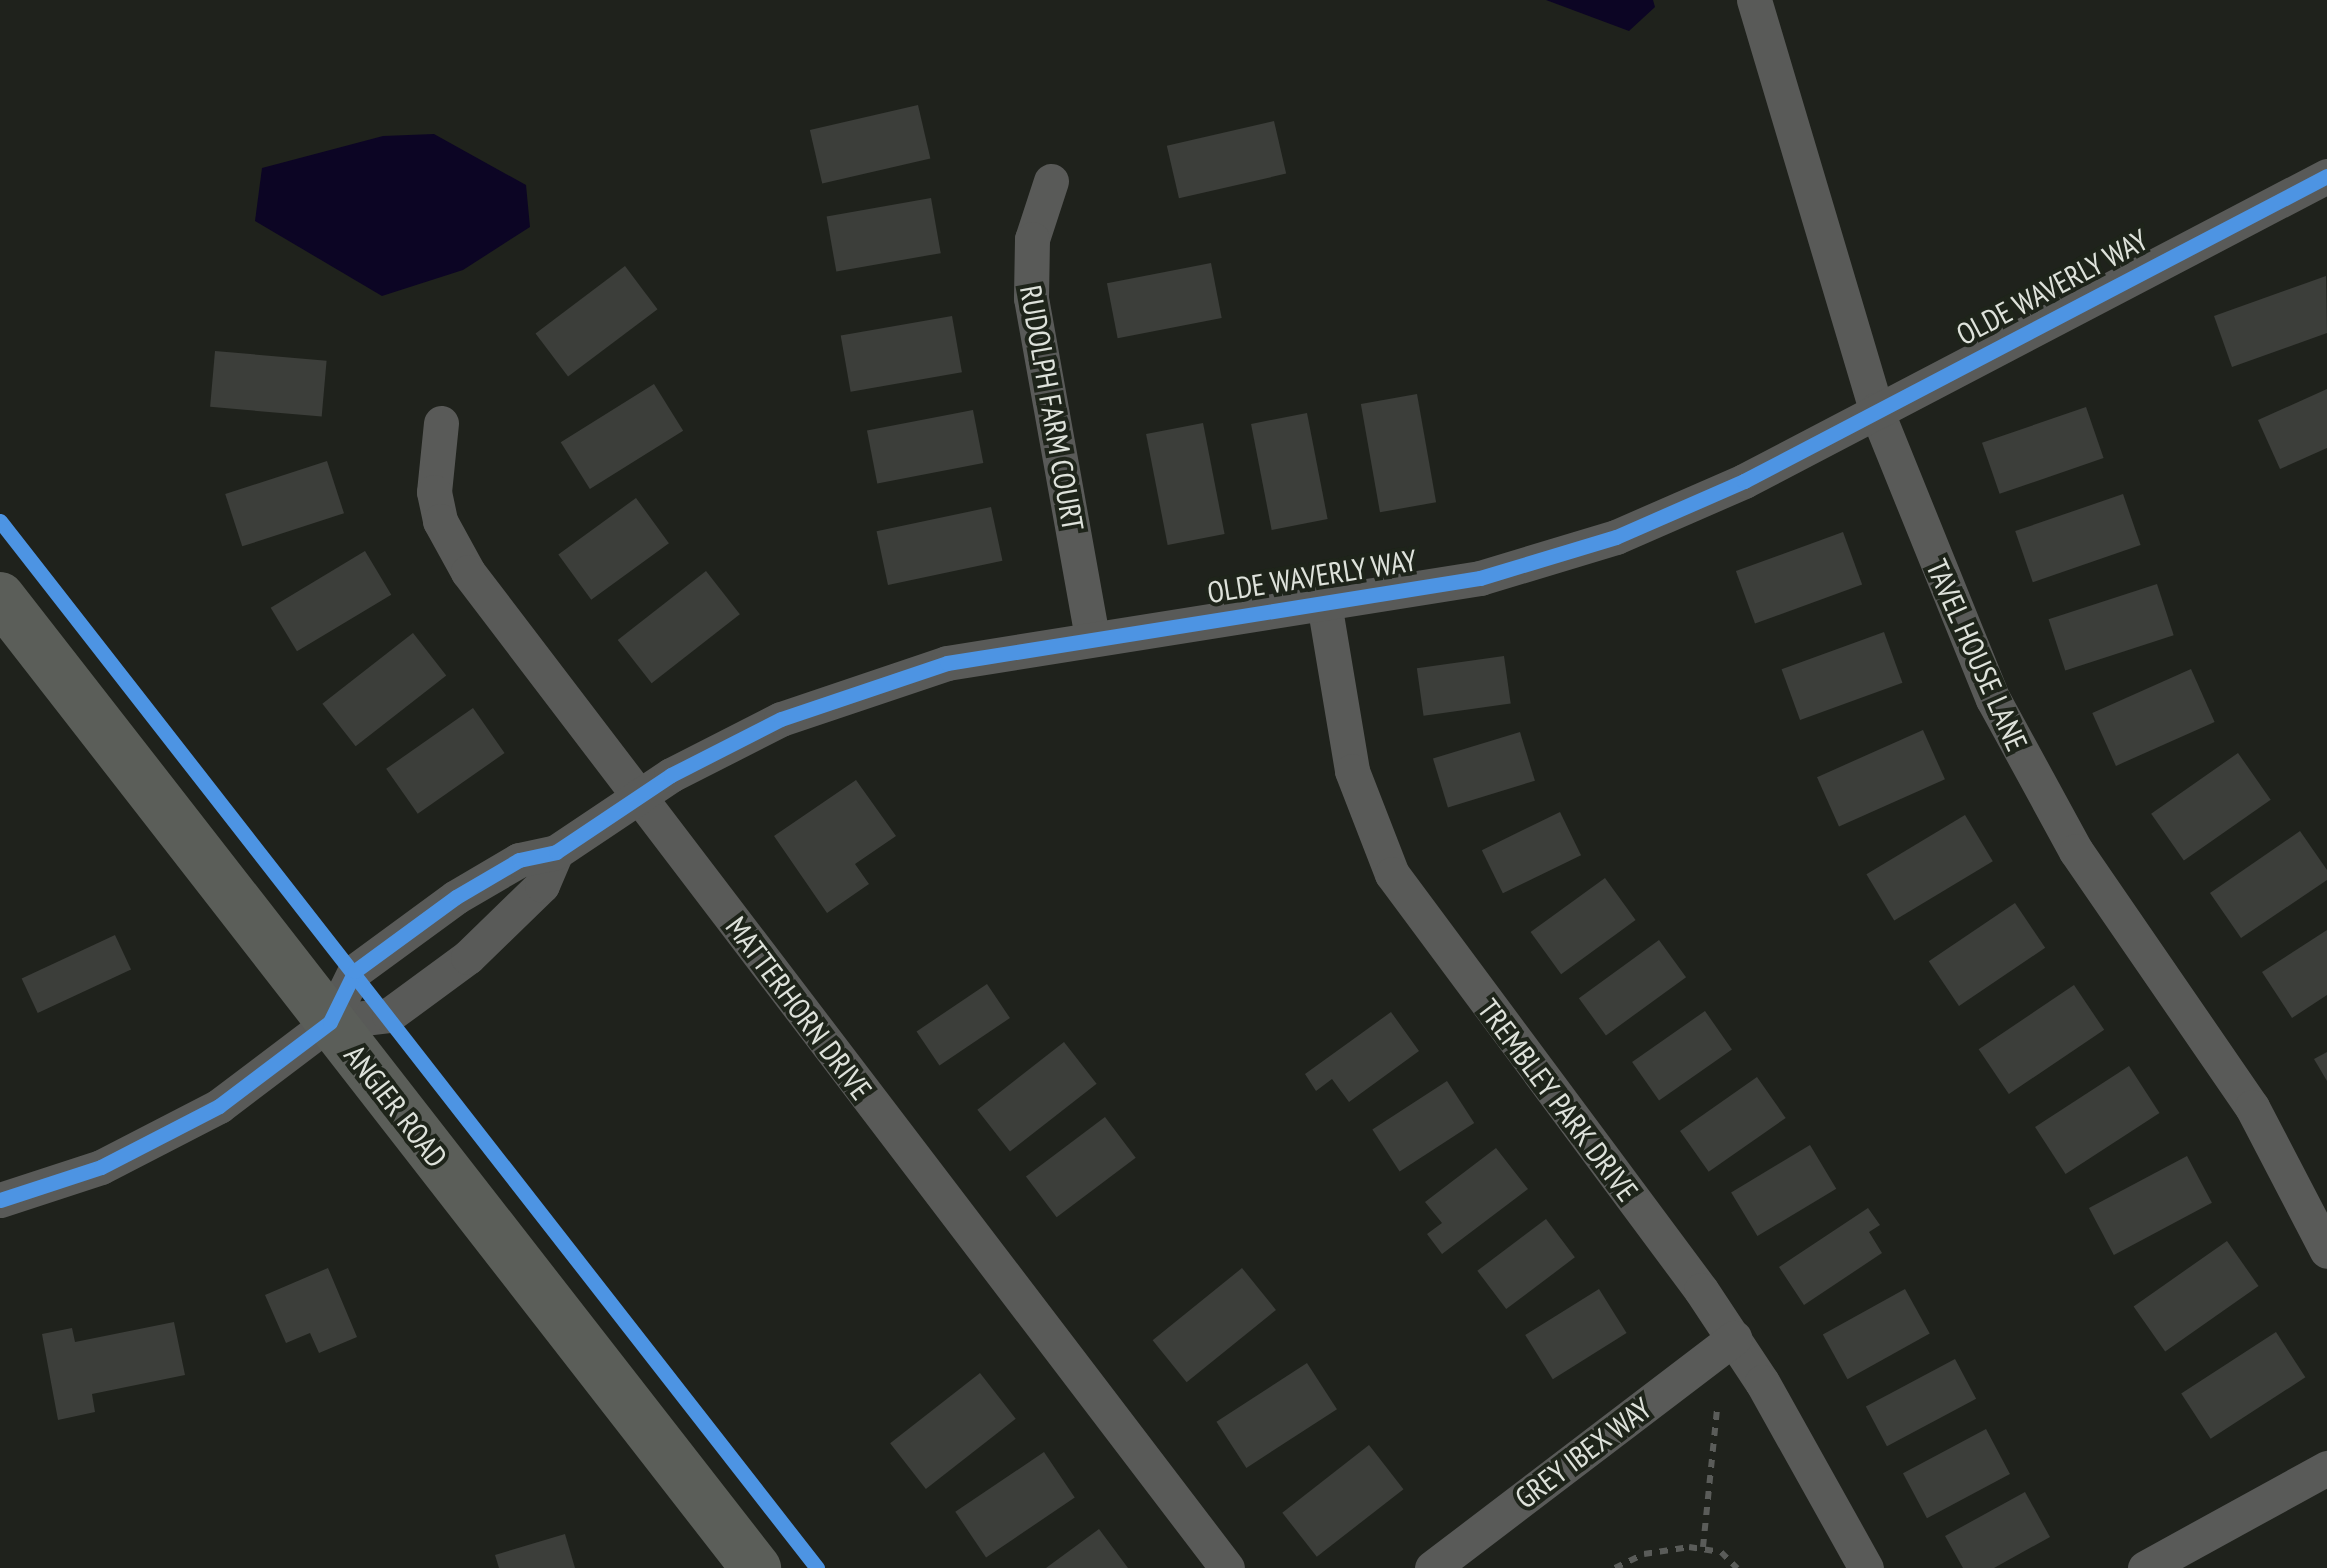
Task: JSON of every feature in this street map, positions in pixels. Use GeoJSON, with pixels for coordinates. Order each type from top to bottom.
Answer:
{"type":"FeatureCollection","features":[{"type":"Feature","properties":{"kind":"street","name":"TAVEL HOUSE LANE"},"geometry":{"type":"LineString","coordinates":[[1754,0],[1876,410],[1975,658],[2030,776],[2252,1107],[2327,1251]]}},
{"type":"Feature","properties":{"kind":"street","name":"OLDE WAVERLY WAY"},"geometry":{"type":"LineString","coordinates":[[330,1022],[355,971],[430,914],[520,860],[556,852],[637,796],[739,738],[862,688],[947,663],[1480,578],[1616,538],[1703,501],[2327,176]]}},
{"type":"Feature","properties":{"kind":"street","name":"RUDOLPH FARM COURT"},"geometry":{"type":"LineString","coordinates":[[1051,180],[1032,239],[1031,298],[1092,638]]}},
{"type":"Feature","properties":{"kind":"street","name":"MATTERHORN DRIVE"},"geometry":{"type":"LineString","coordinates":[[441,423],[434,492],[452,548],[1227,1568]]}},
{"type":"Feature","properties":{"kind":"street","name":"ANGIER ROAD"},"geometry":{"type":"LineString","coordinates":[[0,596],[756,1568]]}},
{"type":"Feature","properties":{"kind":"street","name":"TREMBLEY PARK DRIVE"},"geometry":{"type":"LineString","coordinates":[[1324,603],[1352,772],[1392,874],[1734,1338],[1866,1568]]}},
{"type":"Feature","properties":{"kind":"street","name":"OLDE WAVERLY WAY"},"geometry":{"type":"LineString","coordinates":[[330,1022],[389,1015],[468,957],[542,885],[556,852]]}},
{"type":"Feature","properties":{"kind":"street"},"geometry":{"type":"LineString","coordinates":[[0,1200],[100,1167],[219,1106],[330,1022]]}},
{"type":"Feature","properties":{"kind":"street","name":"GREY IBEX WAY"},"geometry":{"type":"LineString","coordinates":[[1432,1568],[1734,1338]]}},
{"type":"Feature","properties":{"kind":"street"},"geometry":{"type":"LineString","coordinates":[[2146,1568],[2327,1468]]}},
{"type":"Feature","properties":{"kind":"path"},"geometry":{"type":"LineString","coordinates":[[1703,1547],[1718,1410]]}},
{"type":"Feature","properties":{"kind":"path"},"geometry":{"type":"LineString","coordinates":[[1615,1568],[1644,1554],[1703,1547],[1721,1552],[1737,1568]]}},
{"type":"Feature","properties":{"kind":"shaded area"},"geometry":{"type":"Polygon","coordinates":[[[1546,0],[1653,0],[1655,7],[1629,31],[1546,0]]]}},
{"type":"Feature","properties":{"kind":"shaded area"},"geometry":{"type":"Polygon","coordinates":[[[434,134],[526,185],[530,227],[463,270],[382,296],[255,221],[262,168],[383,136],[434,134]]]}},
{"type":"Feature","properties":{"kind":"building"},"geometry":{"type":"Polygon","coordinates":[[[918,105],[930,159],[822,184],[810,130],[918,105]]]}},
{"type":"Feature","properties":{"kind":"building"},"geometry":{"type":"Polygon","coordinates":[[[1274,121],[1286,174],[1179,198],[1167,146],[1274,121]]]}},
{"type":"Feature","properties":{"kind":"building"},"geometry":{"type":"Polygon","coordinates":[[[931,198],[941,253],[836,272],[827,216],[931,198]]]}},
{"type":"Feature","properties":{"kind":"building"},"geometry":{"type":"Polygon","coordinates":[[[1211,263],[1222,318],[1118,338],[1107,283],[1211,263]]]}},
{"type":"Feature","properties":{"kind":"building"},"geometry":{"type":"Polygon","coordinates":[[[625,266],[657,309],[568,377],[536,333],[625,266]]]}},
{"type":"Feature","properties":{"kind":"building"},"geometry":{"type":"Polygon","coordinates":[[[2326,276],[2327,333],[2232,367],[2214,316],[2326,276]]]}},
{"type":"Feature","properties":{"kind":"building"},"geometry":{"type":"Polygon","coordinates":[[[952,316],[962,372],[851,392],[841,336],[952,316]]]}},
{"type":"Feature","properties":{"kind":"building"},"geometry":{"type":"Polygon","coordinates":[[[215,351],[327,361],[322,417],[210,407],[215,351]]]}},
{"type":"Feature","properties":{"kind":"building"},"geometry":{"type":"Polygon","coordinates":[[[654,384],[683,431],[590,489],[561,442],[654,384]]]}},
{"type":"Feature","properties":{"kind":"building"},"geometry":{"type":"Polygon","coordinates":[[[2327,389],[2327,448],[2280,469],[2258,420],[2327,389]]]}},
{"type":"Feature","properties":{"kind":"building"},"geometry":{"type":"Polygon","coordinates":[[[1417,394],[1436,502],[1380,512],[1361,404],[1417,394]]]}},
{"type":"Feature","properties":{"kind":"building"},"geometry":{"type":"Polygon","coordinates":[[[2086,407],[2104,458],[2000,494],[1982,443],[2086,407]]]}},
{"type":"Feature","properties":{"kind":"building"},"geometry":{"type":"Polygon","coordinates":[[[973,410],[983,463],[877,484],[867,431],[973,410]]]}},
{"type":"Feature","properties":{"kind":"building"},"geometry":{"type":"Polygon","coordinates":[[[1307,413],[1328,519],[1272,530],[1251,424],[1307,413]]]}},
{"type":"Feature","properties":{"kind":"building"},"geometry":{"type":"Polygon","coordinates":[[[1203,423],[1225,534],[1168,545],[1146,434],[1203,423]]]}},
{"type":"Feature","properties":{"kind":"building"},"geometry":{"type":"Polygon","coordinates":[[[327,461],[344,513],[242,546],[225,494],[327,461]]]}},
{"type":"Feature","properties":{"kind":"building"},"geometry":{"type":"Polygon","coordinates":[[[2123,494],[2141,545],[2033,582],[2015,531],[2123,494]]]}},
{"type":"Feature","properties":{"kind":"building"},"geometry":{"type":"Polygon","coordinates":[[[636,498],[669,543],[591,600],[558,554],[636,498]]]}},
{"type":"Feature","properties":{"kind":"building"},"geometry":{"type":"Polygon","coordinates":[[[991,507],[1002,561],[888,585],[877,531],[991,507]]]}},
{"type":"Feature","properties":{"kind":"building"},"geometry":{"type":"Polygon","coordinates":[[[1843,532],[1862,585],[1755,624],[1736,571],[1843,532]]]}},
{"type":"Feature","properties":{"kind":"building"},"geometry":{"type":"Polygon","coordinates":[[[365,551],[391,595],[297,651],[271,608],[365,551]]]}},
{"type":"Feature","properties":{"kind":"building"},"geometry":{"type":"Polygon","coordinates":[[[706,571],[740,614],[652,683],[618,640],[706,571]]]}},
{"type":"Feature","properties":{"kind":"building"},"geometry":{"type":"Polygon","coordinates":[[[2157,584],[2174,635],[2065,671],[2049,619],[2157,584]]]}},
{"type":"Feature","properties":{"kind":"building"},"geometry":{"type":"Polygon","coordinates":[[[1884,632],[1902,683],[1800,720],[1782,669],[1884,632]]]}},
{"type":"Feature","properties":{"kind":"building"},"geometry":{"type":"Polygon","coordinates":[[[413,633],[446,676],[356,746],[322,704],[413,633]]]}},
{"type":"Feature","properties":{"kind":"building"},"geometry":{"type":"Polygon","coordinates":[[[1504,656],[1511,704],[1424,716],[1417,668],[1504,656]]]}},
{"type":"Feature","properties":{"kind":"building"},"geometry":{"type":"Polygon","coordinates":[[[2191,669],[2215,722],[2116,766],[2092,713],[2191,669]]]}},
{"type":"Feature","properties":{"kind":"building"},"geometry":{"type":"Polygon","coordinates":[[[473,708],[505,753],[418,814],[386,769],[473,708]]]}},
{"type":"Feature","properties":{"kind":"building"},"geometry":{"type":"Polygon","coordinates":[[[1923,730],[1945,779],[1839,827],[1817,777],[1923,730]]]}},
{"type":"Feature","properties":{"kind":"building"},"geometry":{"type":"Polygon","coordinates":[[[1520,732],[1535,781],[1448,807],[1433,759],[1520,732]]]}},
{"type":"Feature","properties":{"kind":"building"},"geometry":{"type":"Polygon","coordinates":[[[2238,753],[2271,800],[2184,860],[2151,814],[2238,753]]]}},
{"type":"Feature","properties":{"kind":"building"},"geometry":{"type":"Polygon","coordinates":[[[856,780],[896,836],[855,864],[869,884],[827,913],[774,836],[856,780]]]}},
{"type":"Feature","properties":{"kind":"building"},"geometry":{"type":"Polygon","coordinates":[[[1560,812],[1581,855],[1503,893],[1482,850],[1560,812]]]}},
{"type":"Feature","properties":{"kind":"building"},"geometry":{"type":"Polygon","coordinates":[[[1965,815],[1993,861],[1894,921],[1866,874],[1965,815]]]}},
{"type":"Feature","properties":{"kind":"building"},"geometry":{"type":"Polygon","coordinates":[[[2300,831],[2327,870],[2327,880],[2241,938],[2210,893],[2300,831]]]}},
{"type":"Feature","properties":{"kind":"building"},"geometry":{"type":"Polygon","coordinates":[[[1605,878],[1636,920],[1561,974],[1531,932],[1605,878]]]}},
{"type":"Feature","properties":{"kind":"building"},"geometry":{"type":"Polygon","coordinates":[[[2015,903],[2045,948],[1959,1006],[1929,961],[2015,903]]]}},
{"type":"Feature","properties":{"kind":"building"},"geometry":{"type":"Polygon","coordinates":[[[2327,930],[2327,995],[2292,1018],[2262,972],[2327,930]]]}},
{"type":"Feature","properties":{"kind":"building"},"geometry":{"type":"Polygon","coordinates":[[[115,935],[131,969],[38,1013],[22,979],[115,935]]]}},
{"type":"Feature","properties":{"kind":"building"},"geometry":{"type":"Polygon","coordinates":[[[1659,940],[1686,977],[1606,1035],[1579,998],[1659,940]]]}},
{"type":"Feature","properties":{"kind":"building"},"geometry":{"type":"Polygon","coordinates":[[[987,984],[1010,1018],[939,1066],[917,1032],[987,984]]]}},
{"type":"Feature","properties":{"kind":"building"},"geometry":{"type":"Polygon","coordinates":[[[2074,985],[2104,1030],[2009,1094],[1979,1049],[2074,985]]]}},
{"type":"Feature","properties":{"kind":"building"},"geometry":{"type":"Polygon","coordinates":[[[1705,1011],[1732,1050],[1659,1101],[1632,1062],[1705,1011]]]}},
{"type":"Feature","properties":{"kind":"building"},"geometry":{"type":"Polygon","coordinates":[[[1391,1012],[1419,1051],[1349,1102],[1332,1079],[1316,1091],[1305,1074],[1391,1012]]]}},
{"type":"Feature","properties":{"kind":"building"},"geometry":{"type":"Polygon","coordinates":[[[1064,1042],[1097,1084],[1010,1151],[977,1110],[1064,1042]]]}},
{"type":"Feature","properties":{"kind":"building"},"geometry":{"type":"Polygon","coordinates":[[[2327,1052],[2327,1081],[2314,1059],[2327,1052]]]}},
{"type":"Feature","properties":{"kind":"building"},"geometry":{"type":"Polygon","coordinates":[[[2129,1066],[2159,1113],[2066,1174],[2035,1127],[2129,1066]]]}},
{"type":"Feature","properties":{"kind":"building"},"geometry":{"type":"Polygon","coordinates":[[[1757,1077],[1786,1118],[1709,1172],[1680,1131],[1757,1077]]]}},
{"type":"Feature","properties":{"kind":"building"},"geometry":{"type":"Polygon","coordinates":[[[1447,1081],[1474,1123],[1400,1171],[1372,1129],[1447,1081]]]}},
{"type":"Feature","properties":{"kind":"building"},"geometry":{"type":"Polygon","coordinates":[[[1105,1117],[1136,1158],[1057,1217],[1026,1177],[1105,1117]]]}},
{"type":"Feature","properties":{"kind":"building"},"geometry":{"type":"Polygon","coordinates":[[[1810,1145],[1836,1189],[1757,1236],[1731,1192],[1810,1145]]]}},
{"type":"Feature","properties":{"kind":"building"},"geometry":{"type":"Polygon","coordinates":[[[1496,1148],[1528,1189],[1442,1254],[1427,1234],[1442,1223],[1425,1202],[1496,1148]]]}},
{"type":"Feature","properties":{"kind":"building"},"geometry":{"type":"Polygon","coordinates":[[[2187,1156],[2212,1203],[2114,1255],[2089,1208],[2187,1156]]]}},
{"type":"Feature","properties":{"kind":"building"},"geometry":{"type":"Polygon","coordinates":[[[1868,1208],[1880,1225],[1869,1232],[1882,1253],[1804,1305],[1779,1267],[1868,1208]]]}},
{"type":"Feature","properties":{"kind":"building"},"geometry":{"type":"Polygon","coordinates":[[[1546,1219],[1575,1257],[1506,1309],[1477,1271],[1546,1219]]]}},
{"type":"Feature","properties":{"kind":"building"},"geometry":{"type":"Polygon","coordinates":[[[2227,1241],[2259,1286],[2165,1351],[2134,1306],[2227,1241]]]}},
{"type":"Feature","properties":{"kind":"building"},"geometry":{"type":"Polygon","coordinates":[[[328,1268],[357,1337],[319,1353],[310,1333],[286,1343],[265,1295],[328,1268]]]}},
{"type":"Feature","properties":{"kind":"building"},"geometry":{"type":"Polygon","coordinates":[[[1242,1268],[1276,1310],[1187,1382],[1153,1340],[1242,1268]]]}},
{"type":"Feature","properties":{"kind":"building"},"geometry":{"type":"Polygon","coordinates":[[[1599,1289],[1627,1333],[1553,1379],[1525,1335],[1599,1289]]]}},
{"type":"Feature","properties":{"kind":"building"},"geometry":{"type":"Polygon","coordinates":[[[1905,1289],[1930,1334],[1848,1379],[1823,1335],[1905,1289]]]}},
{"type":"Feature","properties":{"kind":"building"},"geometry":{"type":"Polygon","coordinates":[[[174,1322],[185,1375],[92,1394],[95,1412],[58,1420],[42,1334],[72,1328],[75,1342],[174,1322]]]}},
{"type":"Feature","properties":{"kind":"building"},"geometry":{"type":"Polygon","coordinates":[[[2276,1332],[2305,1377],[2211,1439],[2181,1394],[2276,1332]]]}},
{"type":"Feature","properties":{"kind":"building"},"geometry":{"type":"Polygon","coordinates":[[[1955,1359],[1976,1399],[1887,1446],[1866,1406],[1955,1359]]]}},
{"type":"Feature","properties":{"kind":"building"},"geometry":{"type":"Polygon","coordinates":[[[1307,1363],[1337,1409],[1246,1468],[1216,1422],[1307,1363]]]}},
{"type":"Feature","properties":{"kind":"building"},"geometry":{"type":"Polygon","coordinates":[[[980,1373],[1016,1419],[926,1489],[890,1443],[980,1373]]]}},
{"type":"Feature","properties":{"kind":"building"},"geometry":{"type":"Polygon","coordinates":[[[1986,1429],[2010,1474],[1927,1518],[1903,1473],[1986,1429]]]}},
{"type":"Feature","properties":{"kind":"building"},"geometry":{"type":"Polygon","coordinates":[[[1369,1445],[1403,1489],[1317,1557],[1282,1513],[1369,1445]]]}},
{"type":"Feature","properties":{"kind":"building"},"geometry":{"type":"Polygon","coordinates":[[[1044,1452],[1075,1498],[986,1557],[955,1512],[1044,1452]]]}},
{"type":"Feature","properties":{"kind":"building"},"geometry":{"type":"Polygon","coordinates":[[[2025,1492],[2050,1537],[1994,1568],[1963,1568],[1945,1536],[2025,1492]]]}},
{"type":"Feature","properties":{"kind":"building"},"geometry":{"type":"Polygon","coordinates":[[[1099,1529],[1128,1568],[1046,1568],[1099,1529]]]}},
{"type":"Feature","properties":{"kind":"building"},"geometry":{"type":"Polygon","coordinates":[[[565,1534],[575,1568],[499,1568],[495,1555],[565,1534]]]}},
{"type":"Feature","properties":{"kind":"cycle path"},"geometry":{"type":"LineString","coordinates":[[0,1200],[101,1167],[219,1106],[330,1022],[355,971],[456,897],[519,860],[556,852],[671,775],[781,719],[947,663],[1480,578],[1616,537],[1744,481],[2327,176]]}},
{"type":"Feature","properties":{"kind":"cycle path"},"geometry":{"type":"LineString","coordinates":[[0,521],[817,1568]]}}]}
